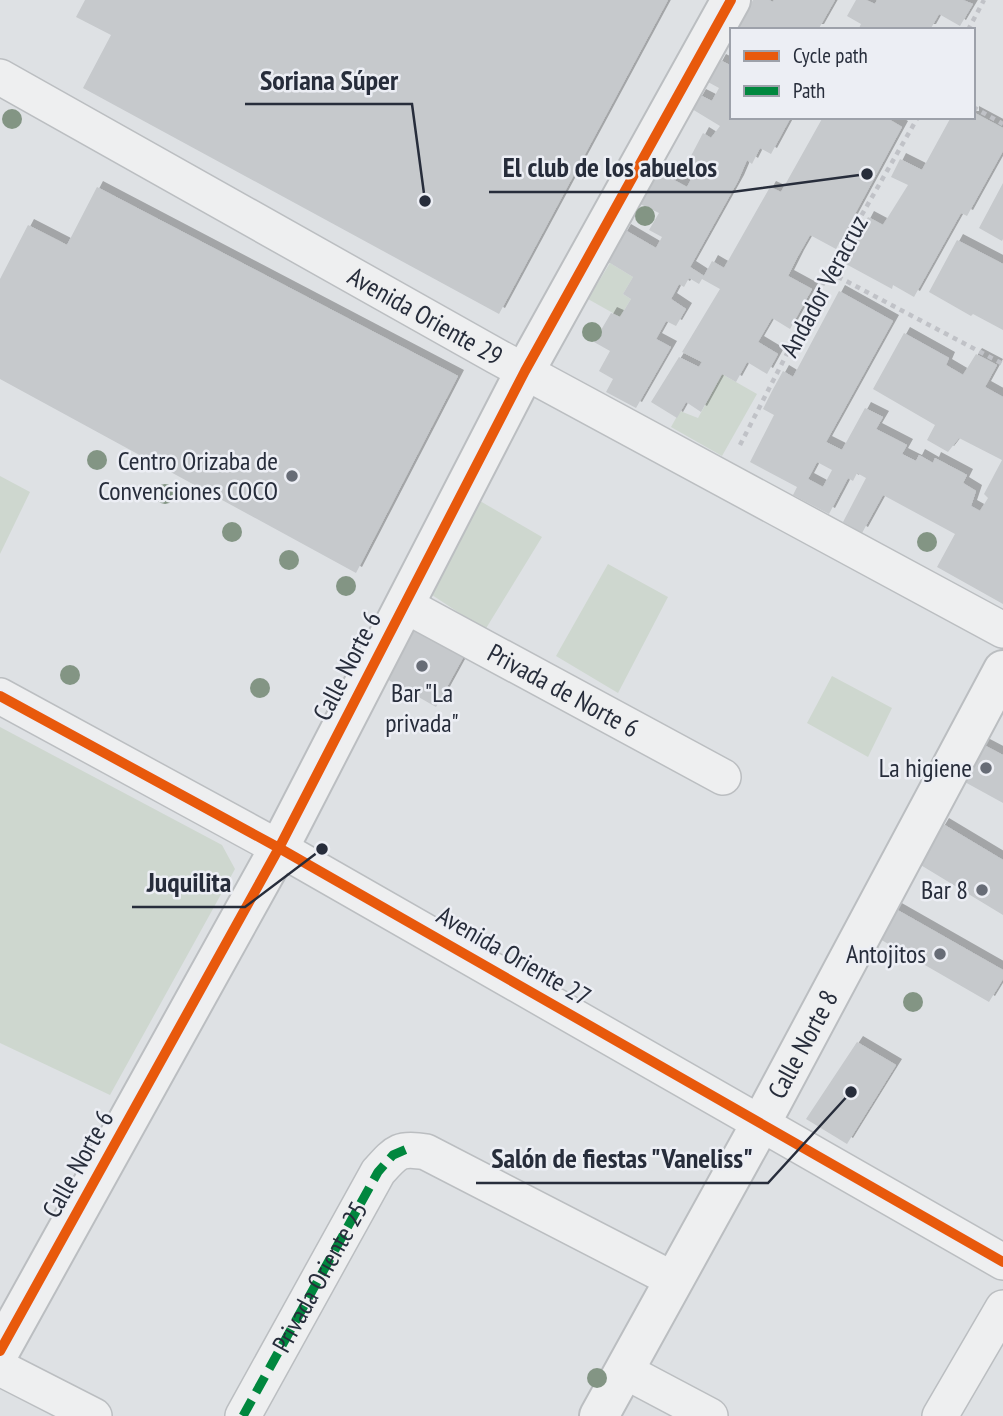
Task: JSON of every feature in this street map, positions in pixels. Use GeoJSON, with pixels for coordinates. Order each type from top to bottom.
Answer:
{"type":"FeatureCollection","features":[{"type":"Feature","properties":{"kind":"street","name":"Calle Norte 6"},"geometry":{"type":"LineString","coordinates":[[0,1351],[279,848],[525,371],[731,0]]}},
{"type":"Feature","properties":{"kind":"street","name":"Avenida Oriente 29"},"geometry":{"type":"LineString","coordinates":[[0,77],[525,371],[1003,630]]}},
{"type":"Feature","properties":{"kind":"street","name":"Privada de Norte 6"},"geometry":{"type":"LineString","coordinates":[[405,605],[723,777]]}},
{"type":"Feature","properties":{"kind":"street","name":"Calle Norte 8"},"geometry":{"type":"LineString","coordinates":[[599,1416],[761,1124],[1003,670]]}},
{"type":"Feature","properties":{"kind":"street","name":"Avenida Oriente 27"},"geometry":{"type":"LineString","coordinates":[[0,696],[279,848],[1003,1262]]}},
{"type":"Feature","properties":{"kind":"street","name":"Privada Oriente 25"},"geometry":{"type":"LineString","coordinates":[[243,1416],[378,1172],[393,1155],[407,1149],[426,1152],[674,1280]]}},
{"type":"Feature","properties":{"kind":"street"},"geometry":{"type":"LineString","coordinates":[[940,1416],[1003,1308]]}},
{"type":"Feature","properties":{"kind":"street"},"geometry":{"type":"LineString","coordinates":[[0,1368],[94,1416]]}},
{"type":"Feature","properties":{"kind":"street"},"geometry":{"type":"LineString","coordinates":[[625,1371],[710,1416]]}},
{"type":"Feature","properties":{"kind":"path"},"geometry":{"type":"LineString","coordinates":[[969,28],[984,0]]}},
{"type":"Feature","properties":{"kind":"path"},"geometry":{"type":"LineString","coordinates":[[975,108],[1003,124]]}},
{"type":"Feature","properties":{"kind":"path"},"geometry":{"type":"LineString","coordinates":[[828,272],[1003,364]]}},
{"type":"Feature","properties":{"kind":"shaded area"},"geometry":{"type":"Polygon","coordinates":[[[610,263],[633,277],[623,294],[631,299],[620,317],[588,299],[610,263]]]}},
{"type":"Feature","properties":{"kind":"shaded area"},"geometry":{"type":"Polygon","coordinates":[[[722,374],[757,394],[722,456],[671,427],[680,411],[698,418],[722,374]]]}},
{"type":"Feature","properties":{"kind":"shaded area"},"geometry":{"type":"Polygon","coordinates":[[[0,476],[30,492],[0,554],[0,476]]]}},
{"type":"Feature","properties":{"kind":"shaded area"},"geometry":{"type":"Polygon","coordinates":[[[480,501],[542,537],[485,630],[429,593],[480,501]]]}},
{"type":"Feature","properties":{"kind":"shaded area"},"geometry":{"type":"Polygon","coordinates":[[[608,564],[668,597],[618,693],[556,656],[608,564]]]}},
{"type":"Feature","properties":{"kind":"shaded area"},"geometry":{"type":"Polygon","coordinates":[[[832,676],[892,708],[868,757],[807,723],[832,676]]]}},
{"type":"Feature","properties":{"kind":"shaded area"},"geometry":{"type":"Polygon","coordinates":[[[0,727],[222,845],[235,869],[110,1095],[0,1043],[0,727]]]}},
{"type":"Feature","properties":{"kind":"building"},"geometry":{"type":"Polygon","coordinates":[[[85,0],[668,0],[499,314],[83,88],[111,35],[76,17],[85,0]]]}},
{"type":"Feature","properties":{"kind":"building"},"geometry":{"type":"Polygon","coordinates":[[[753,0],[835,0],[819,28],[738,28],[753,0]]]}},
{"type":"Feature","properties":{"kind":"building"},"geometry":{"type":"Polygon","coordinates":[[[856,0],[875,4],[877,0],[963,0],[973,4],[960,26],[939,14],[931,28],[859,28],[861,24],[847,16],[856,0]]]}},
{"type":"Feature","properties":{"kind":"building"},"geometry":{"type":"Polygon","coordinates":[[[720,60],[730,65],[730,119],[790,119],[771,154],[760,148],[752,164],[747,160],[690,267],[704,276],[712,261],[724,268],[770,187],[781,192],[822,119],[888,119],[902,127],[836,249],[810,235],[798,256],[788,276],[812,289],[790,329],[772,318],[758,342],[778,354],[767,374],[747,362],[736,382],[722,374],[701,412],[686,402],[677,418],[651,402],[679,357],[699,367],[702,362],[682,352],[720,289],[702,279],[699,284],[689,278],[684,287],[679,284],[671,299],[686,309],[676,326],[666,321],[656,339],[671,347],[636,408],[606,392],[613,379],[599,371],[610,351],[594,342],[611,313],[620,317],[631,299],[623,294],[633,277],[610,263],[606,264],[625,230],[656,248],[662,237],[649,230],[659,213],[640,204],[657,171],[687,187],[694,174],[684,168],[703,133],[711,138],[720,126],[692,109],[700,95],[712,101],[719,88],[708,82],[720,60]]]}},
{"type":"Feature","properties":{"kind":"building"},"geometry":{"type":"Polygon","coordinates":[[[975,113],[1003,128],[1003,151],[967,216],[961,213],[914,297],[893,285],[892,289],[844,263],[868,217],[883,225],[908,185],[891,177],[900,159],[922,170],[950,119],[975,119],[975,113]]]}},
{"type":"Feature","properties":{"kind":"building"},"geometry":{"type":"Polygon","coordinates":[[[1003,183],[1003,239],[1002,241],[979,228],[1003,183]]]}},
{"type":"Feature","properties":{"kind":"building","name":"Centro Orizaba de Convenciones COCO"},"geometry":{"type":"Polygon","coordinates":[[[97,187],[458,376],[356,573],[0,379],[0,279],[28,225],[67,245],[97,187]]]}},
{"type":"Feature","properties":{"kind":"building"},"geometry":{"type":"Polygon","coordinates":[[[957,240],[1003,264],[1003,330],[973,314],[971,316],[929,292],[957,240]]]}},
{"type":"Feature","properties":{"kind":"building"},"geometry":{"type":"Polygon","coordinates":[[[839,291],[893,321],[826,442],[842,450],[865,408],[883,417],[876,429],[907,445],[902,454],[916,461],[919,455],[933,463],[935,458],[967,475],[963,483],[976,491],[971,506],[980,511],[988,498],[984,494],[1002,460],[959,438],[948,452],[927,440],[935,425],[873,389],[904,333],[949,358],[946,365],[963,375],[976,354],[997,365],[985,387],[1003,397],[1003,604],[937,567],[955,534],[883,495],[862,533],[843,522],[866,478],[857,473],[853,481],[848,478],[829,514],[793,495],[797,487],[750,462],[774,415],[763,409],[772,391],[783,371],[793,377],[839,291]],[[817,462],[808,479],[823,487],[832,470],[817,462]]]}},
{"type":"Feature","properties":{"kind":"building","name":"Bar \"La privada\""},"geometry":{"type":"Polygon","coordinates":[[[408,626],[464,656],[436,707],[380,675],[408,626]]]}},
{"type":"Feature","properties":{"kind":"building","name":"La higiene"},"geometry":{"type":"Polygon","coordinates":[[[982,744],[1003,755],[1003,803],[963,781],[982,744]]]}},
{"type":"Feature","properties":{"kind":"building","name":"Bar 8"},"geometry":{"type":"Polygon","coordinates":[[[943,824],[1003,860],[1003,915],[919,864],[943,824]]]}},
{"type":"Feature","properties":{"kind":"building","name":"Antojitos"},"geometry":{"type":"Polygon","coordinates":[[[894,908],[1003,970],[1003,979],[989,1002],[878,938],[894,908]]]}},
{"type":"Feature","properties":{"kind":"building"},"geometry":{"type":"Polygon","coordinates":[[[857,1042],[896,1065],[847,1144],[806,1119],[857,1042]]]}},
{"type":"Feature","properties":{"kind":"marked path"},"geometry":{"type":"LineString","coordinates":[[243,1416],[378,1172],[393,1155],[407,1149]]}},
{"type":"Feature","properties":{"kind":"cycle path"},"geometry":{"type":"LineString","coordinates":[[0,1351],[279,848],[525,371],[731,0]]}},
{"type":"Feature","properties":{"kind":"cycle path"},"geometry":{"type":"LineString","coordinates":[[0,696],[279,848],[1003,1262]]}},
{"type":"Feature","properties":{"kind":"place","name":"El club de los abuelos"},"geometry":{"type":"Point","coordinates":[867,174]}},
{"type":"Feature","properties":{"kind":"place","name":"Soriana Súper"},"geometry":{"type":"Point","coordinates":[425,201]}},
{"type":"Feature","properties":{"kind":"place","name":"Centro Orizaba de Convenciones COCO"},"geometry":{"type":"Point","coordinates":[292,476]}},
{"type":"Feature","properties":{"kind":"place","name":"Bar \"La privada\""},"geometry":{"type":"Point","coordinates":[422,666]}},
{"type":"Feature","properties":{"kind":"place","name":"La higiene"},"geometry":{"type":"Point","coordinates":[986,768]}},
{"type":"Feature","properties":{"kind":"place","name":"Juquilita"},"geometry":{"type":"Point","coordinates":[322,849]}},
{"type":"Feature","properties":{"kind":"place","name":"Bar 8"},"geometry":{"type":"Point","coordinates":[982,890]}},
{"type":"Feature","properties":{"kind":"place","name":"Antojitos"},"geometry":{"type":"Point","coordinates":[940,954]}},
{"type":"Feature","properties":{"kind":"place","name":"Salón de fiestas \"Vaneliss\""},"geometry":{"type":"Point","coordinates":[851,1092]}}]}
